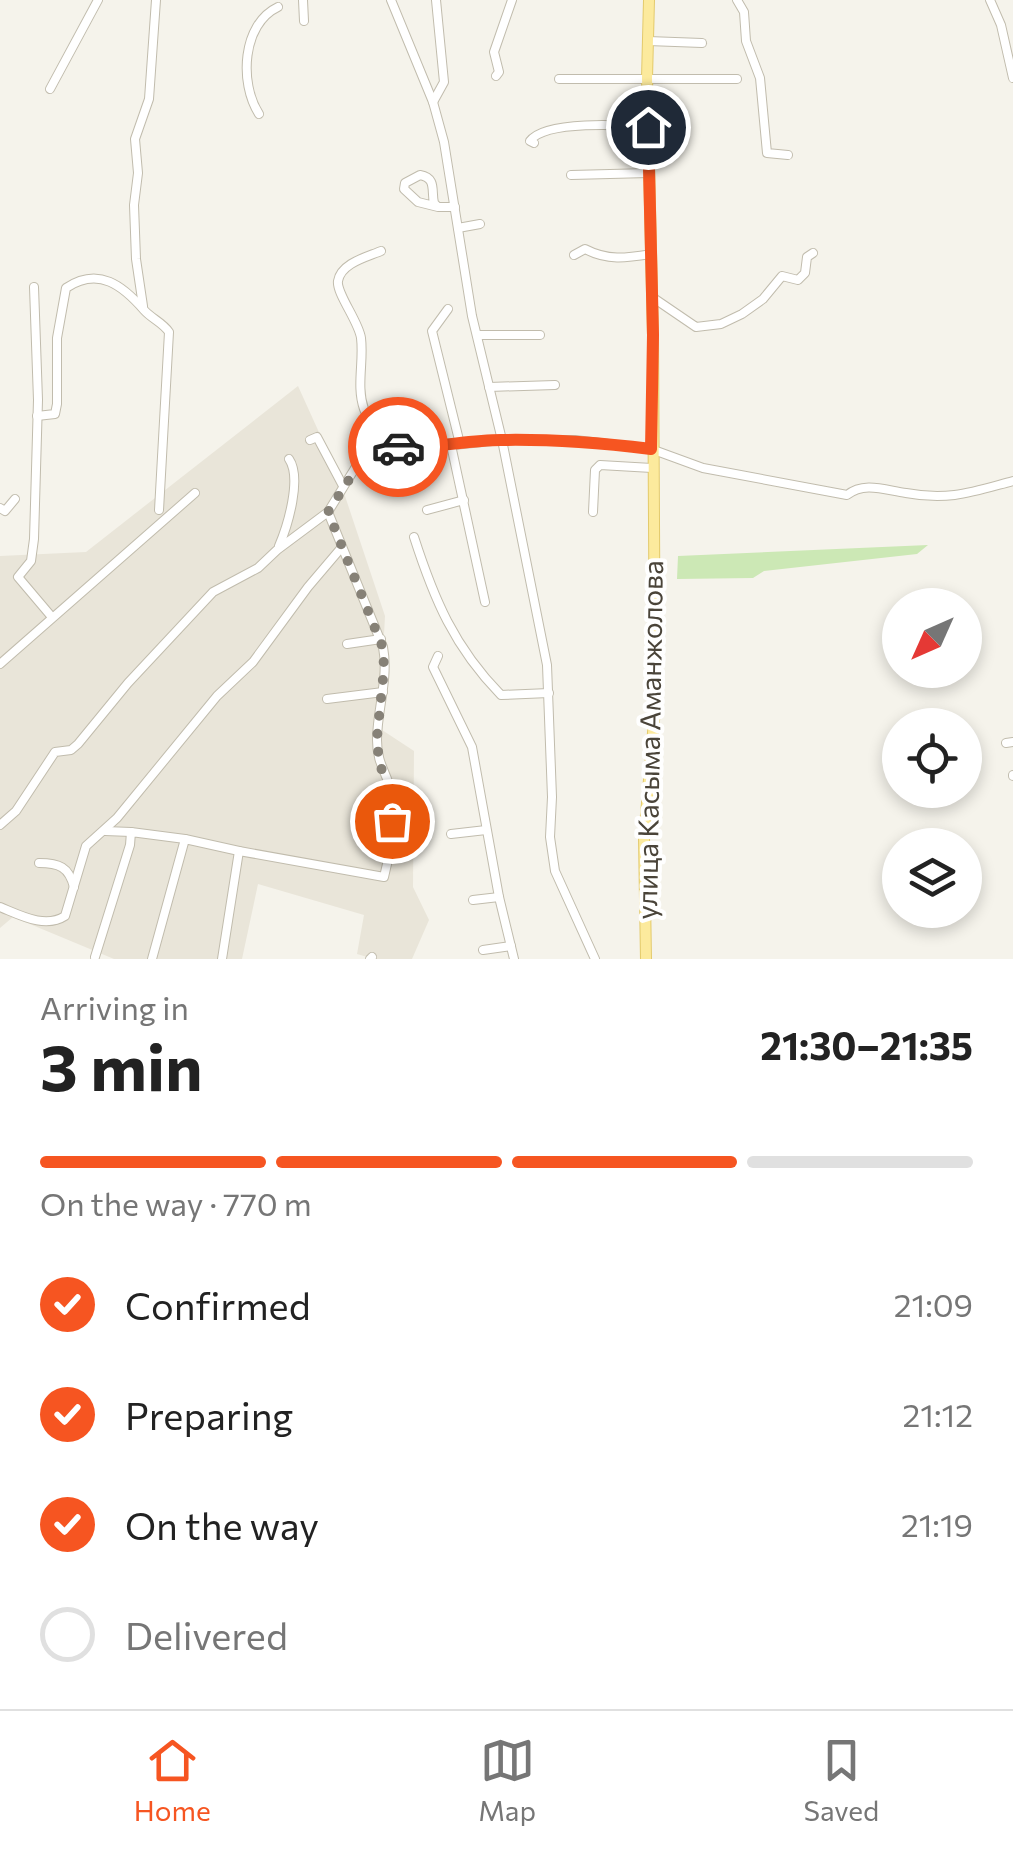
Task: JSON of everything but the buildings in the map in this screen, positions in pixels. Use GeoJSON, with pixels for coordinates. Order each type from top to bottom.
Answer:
{"type":"FeatureCollection","features":[{"type":"Feature","properties":{"kind":"main road","name":"улица Касыма Аманжолова"},"geometry":{"type":"LineString","coordinates":[[646,959],[644,838],[655,709],[649,0]]}},
{"type":"Feature","properties":{"kind":"street"},"geometry":{"type":"LineString","coordinates":[[50,89],[98,0]]}},
{"type":"Feature","properties":{"kind":"street"},"geometry":{"type":"LineString","coordinates":[[143,308],[136,259],[135,139],[149,99],[156,0]]}},
{"type":"Feature","properties":{"kind":"street"},"geometry":{"type":"LineString","coordinates":[[303,0],[304,22]]}},
{"type":"Feature","properties":{"kind":"street"},"geometry":{"type":"LineString","coordinates":[[391,0],[433,102],[444,142],[477,335],[502,440],[550,693],[550,837],[556,870],[595,959]]}},
{"type":"Feature","properties":{"kind":"street"},"geometry":{"type":"LineString","coordinates":[[433,102],[444,82],[436,0]]}},
{"type":"Feature","properties":{"kind":"street"},"geometry":{"type":"LineString","coordinates":[[496,76],[494,52],[512,0]]}},
{"type":"Feature","properties":{"kind":"street"},"geometry":{"type":"LineString","coordinates":[[737,0],[744,12],[746,40],[760,78],[767,154],[788,155]]}},
{"type":"Feature","properties":{"kind":"street"},"geometry":{"type":"LineString","coordinates":[[990,0],[1013,78]]}},
{"type":"Feature","properties":{"kind":"street"},"geometry":{"type":"LineString","coordinates":[[259,114],[246,77],[252,38],[263,14],[278,6]]}},
{"type":"Feature","properties":{"kind":"street"},"geometry":{"type":"LineString","coordinates":[[648,41],[702,44]]}},
{"type":"Feature","properties":{"kind":"street"},"geometry":{"type":"LineString","coordinates":[[560,78],[737,79]]}},
{"type":"Feature","properties":{"kind":"street"},"geometry":{"type":"LineString","coordinates":[[534,144],[530,141],[534,135],[550,129],[648,127]]}},
{"type":"Feature","properties":{"kind":"street"},"geometry":{"type":"LineString","coordinates":[[571,175],[649,173]]}},
{"type":"Feature","properties":{"kind":"street"},"geometry":{"type":"LineString","coordinates":[[438,207],[432,200],[433,183],[427,176],[414,177],[405,184],[409,195],[418,202],[438,207],[455,207]]}},
{"type":"Feature","properties":{"kind":"street"},"geometry":{"type":"LineString","coordinates":[[458,228],[480,224]]}},
{"type":"Feature","properties":{"kind":"street"},"geometry":{"type":"LineString","coordinates":[[574,254],[585,248],[601,258],[651,254]]}},
{"type":"Feature","properties":{"kind":"street"},"geometry":{"type":"LineString","coordinates":[[381,251],[348,265],[338,278],[338,287],[353,312],[361,337],[360,389],[364,410],[392,446]]}},
{"type":"Feature","properties":{"kind":"street"},"geometry":{"type":"LineString","coordinates":[[652,297],[696,327],[722,324],[758,303],[782,276],[798,280],[805,273],[807,257],[813,253]]}},
{"type":"Feature","properties":{"kind":"street"},"geometry":{"type":"LineString","coordinates":[[37,416],[55,414],[57,338],[66,288],[80,281],[114,282],[132,294],[169,332],[160,510]]}},
{"type":"Feature","properties":{"kind":"street"},"geometry":{"type":"LineString","coordinates":[[34,287],[37,416],[33,556],[18,577],[51,616]]}},
{"type":"Feature","properties":{"kind":"street"},"geometry":{"type":"LineString","coordinates":[[448,309],[432,331],[485,602]]}},
{"type":"Feature","properties":{"kind":"street"},"geometry":{"type":"LineString","coordinates":[[477,335],[540,335]]}},
{"type":"Feature","properties":{"kind":"street"},"geometry":{"type":"LineString","coordinates":[[488,387],[555,385]]}},
{"type":"Feature","properties":{"kind":"street"},"geometry":{"type":"LineString","coordinates":[[310,440],[316,437],[343,486]]}},
{"type":"Feature","properties":{"kind":"street"},"geometry":{"type":"LineString","coordinates":[[0,825],[16,811],[55,752],[72,750],[78,744],[128,683],[214,592],[258,568],[328,512],[367,452],[392,446],[424,448],[502,440],[575,440],[651,449],[703,468],[845,494],[864,486],[953,498],[1013,481]]}},
{"type":"Feature","properties":{"kind":"street"},"geometry":{"type":"LineString","coordinates":[[277,550],[291,511],[293,467],[288,460]]}},
{"type":"Feature","properties":{"kind":"street"},"geometry":{"type":"LineString","coordinates":[[593,512],[595,470],[600,465],[652,468]]}},
{"type":"Feature","properties":{"kind":"street"},"geometry":{"type":"LineString","coordinates":[[0,664],[195,494]]}},
{"type":"Feature","properties":{"kind":"street"},"geometry":{"type":"LineString","coordinates":[[0,508],[4,511],[15,499]]}},
{"type":"Feature","properties":{"kind":"street"},"geometry":{"type":"LineString","coordinates":[[427,510],[464,500]]}},
{"type":"Feature","properties":{"kind":"street"},"geometry":{"type":"LineString","coordinates":[[105,831],[185,840],[384,877],[392,848],[390,786],[379,763],[377,737],[385,658],[328,512]]}},
{"type":"Feature","properties":{"kind":"street"},"geometry":{"type":"LineString","coordinates":[[414,537],[435,602],[478,673],[501,695],[550,693]]}},
{"type":"Feature","properties":{"kind":"street"},"geometry":{"type":"LineString","coordinates":[[0,907],[44,922],[65,916],[86,846],[105,831],[217,696],[254,662],[342,547]]}},
{"type":"Feature","properties":{"kind":"street"},"geometry":{"type":"LineString","coordinates":[[346,644],[380,639]]}},
{"type":"Feature","properties":{"kind":"street"},"geometry":{"type":"LineString","coordinates":[[438,656],[434,667],[472,747],[514,959]]}},
{"type":"Feature","properties":{"kind":"street"},"geometry":{"type":"LineString","coordinates":[[327,699],[383,692]]}},
{"type":"Feature","properties":{"kind":"street"},"geometry":{"type":"LineString","coordinates":[[452,834],[486,830]]}},
{"type":"Feature","properties":{"kind":"street"},"geometry":{"type":"LineString","coordinates":[[96,957],[130,845],[130,832]]}},
{"type":"Feature","properties":{"kind":"street"},"geometry":{"type":"LineString","coordinates":[[152,959],[185,840]]}},
{"type":"Feature","properties":{"kind":"street"},"geometry":{"type":"LineString","coordinates":[[222,959],[239,851]]}},
{"type":"Feature","properties":{"kind":"street"},"geometry":{"type":"LineString","coordinates":[[39,863],[64,867],[70,872],[74,887]]}},
{"type":"Feature","properties":{"kind":"street"},"geometry":{"type":"LineString","coordinates":[[473,900],[499,897]]}},
{"type":"Feature","properties":{"kind":"street"},"geometry":{"type":"LineString","coordinates":[[483,950],[510,946]]}},
{"type":"Feature","properties":{"kind":"shaded area"},"geometry":{"type":"Polygon","coordinates":[[[298,386],[337,472],[385,616],[379,728],[414,751],[413,887],[429,920],[412,959],[374,959],[357,954],[364,915],[258,884],[242,959],[114,959],[13,917],[0,928],[0,556],[86,552],[298,386]]]}},
{"type":"Feature","properties":{"kind":"green space"},"geometry":{"type":"Polygon","coordinates":[[[928,545],[917,554],[764,571],[753,578],[677,579],[678,556],[928,545]]]}},
{"type":"Feature","properties":{"kind":"way so far"},"geometry":{"type":"LineString","coordinates":[[392,821],[392,794],[379,763],[377,737],[383,648],[328,512],[367,452],[398,447]]}},
{"type":"Feature","properties":{"kind":"route"},"geometry":{"type":"LineString","coordinates":[[398,447],[575,440],[651,449],[653,335],[648,127]]}}]}
